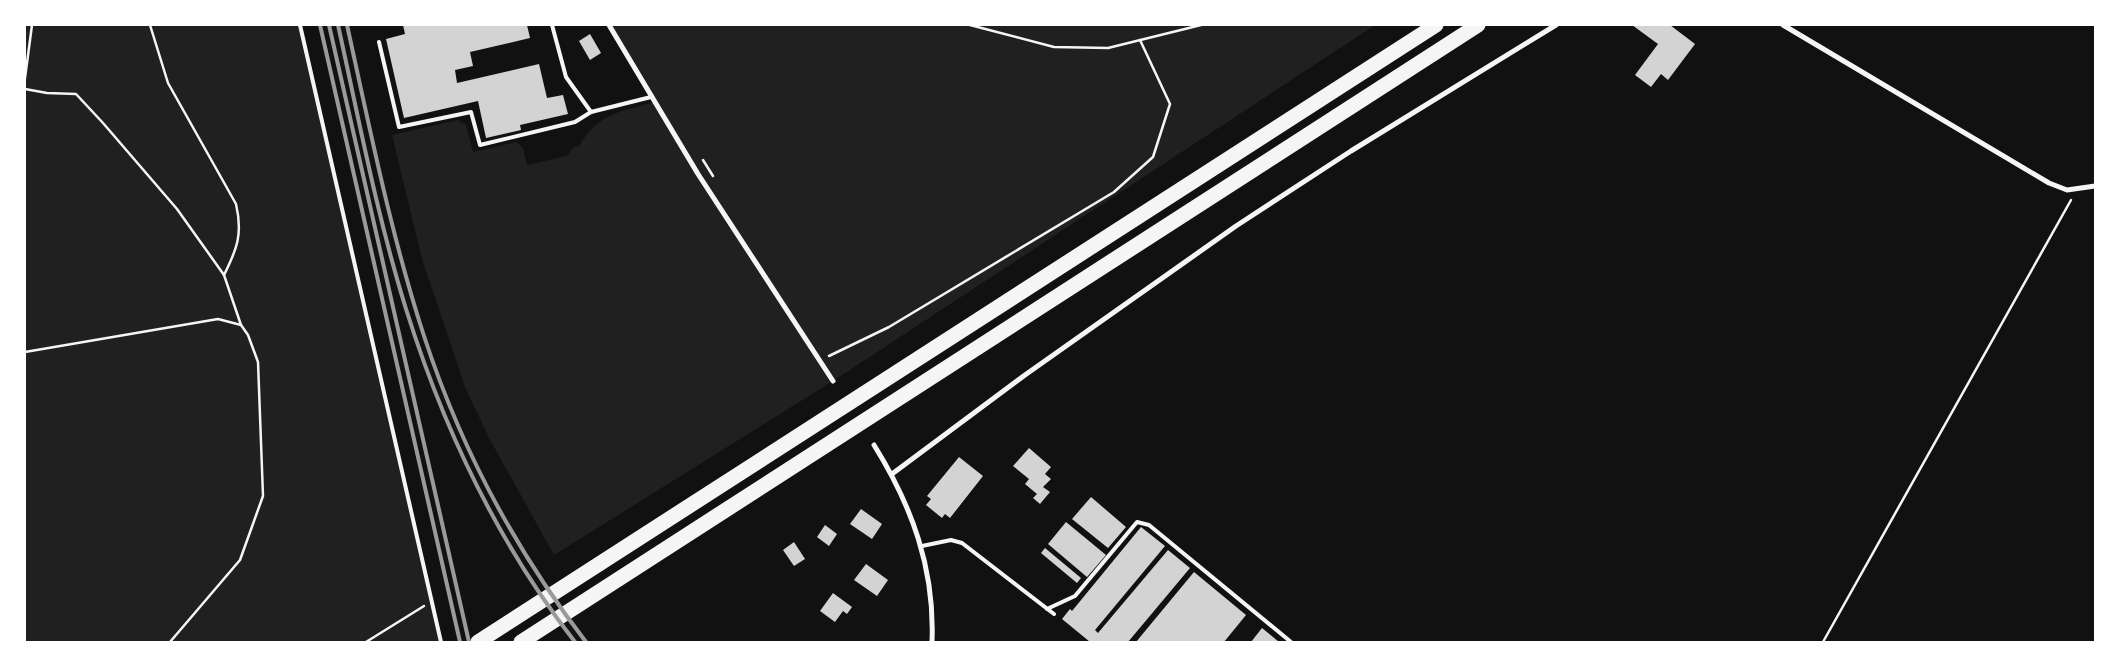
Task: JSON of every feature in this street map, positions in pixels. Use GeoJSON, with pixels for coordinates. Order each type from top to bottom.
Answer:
{"type":"FeatureCollection","features":[{"type":"Feature","properties":{"kind":"highway"},"geometry":{"type":"LineString","coordinates":[[480,640],[1436,25]]}},
{"type":"Feature","properties":{"kind":"highway"},"geometry":{"type":"LineString","coordinates":[[521,642],[1478,25]]}},
{"type":"Feature","properties":{"kind":"street"},"geometry":{"type":"LineString","coordinates":[[609,25],[698,174],[833,380]]}},
{"type":"Feature","properties":{"kind":"street"},"geometry":{"type":"LineString","coordinates":[[892,474],[1025,375],[1236,226],[1351,151],[1556,25]]}},
{"type":"Feature","properties":{"kind":"street"},"geometry":{"type":"LineString","coordinates":[[1784,25],[2036,176],[2060,187],[2076,190],[2095,186]]}},
{"type":"Feature","properties":{"kind":"street"},"geometry":{"type":"LineString","coordinates":[[874,445],[892,474],[907,504],[922,546],[930,588],[932,642]]}},
{"type":"Feature","properties":{"kind":"lane"},"geometry":{"type":"LineString","coordinates":[[300,25],[441,642]]}},
{"type":"Feature","properties":{"kind":"lane"},"geometry":{"type":"LineString","coordinates":[[552,25],[566,77],[590,112]]}},
{"type":"Feature","properties":{"kind":"lane"},"geometry":{"type":"LineString","coordinates":[[379,42],[399,127],[471,112],[480,145],[576,122],[590,112],[651,96]]}},
{"type":"Feature","properties":{"kind":"lane"},"geometry":{"type":"LineString","coordinates":[[1047,609],[1075,596],[1138,522],[1149,525],[1291,642]]}},
{"type":"Feature","properties":{"kind":"lane"},"geometry":{"type":"LineString","coordinates":[[922,546],[951,540],[962,543],[1054,614]]}},
{"type":"Feature","properties":{"kind":"path"},"geometry":{"type":"LineString","coordinates":[[25,78],[32,25]]}},
{"type":"Feature","properties":{"kind":"path"},"geometry":{"type":"LineString","coordinates":[[150,25],[168,83],[236,204],[241,222],[237,248],[224,275]]}},
{"type":"Feature","properties":{"kind":"path"},"geometry":{"type":"LineString","coordinates":[[970,25],[1054,47],[1108,48],[1201,25]]}},
{"type":"Feature","properties":{"kind":"path"},"geometry":{"type":"LineString","coordinates":[[820,361],[889,326],[1114,192],[1153,157],[1170,104],[1140,40]]}},
{"type":"Feature","properties":{"kind":"path"},"geometry":{"type":"LineString","coordinates":[[25,89],[47,94],[76,94],[177,209],[224,275],[241,324],[248,335],[258,362],[263,496],[240,560],[170,642]]}},
{"type":"Feature","properties":{"kind":"path"},"geometry":{"type":"LineString","coordinates":[[700,156],[714,178]]}},
{"type":"Feature","properties":{"kind":"path"},"geometry":{"type":"LineString","coordinates":[[1823,642],[2050,241],[2076,190]]}},
{"type":"Feature","properties":{"kind":"path"},"geometry":{"type":"LineString","coordinates":[[25,352],[218,319],[241,324]]}},
{"type":"Feature","properties":{"kind":"path"},"geometry":{"type":"LineString","coordinates":[[366,642],[432,600]]}},
{"type":"Feature","properties":{"kind":"shaded area"},"geometry":{"type":"Polygon","coordinates":[[[25,25],[300,25],[441,642],[25,642],[25,25]]]}},
{"type":"Feature","properties":{"kind":"shaded area"},"geometry":{"type":"Polygon","coordinates":[[[609,25],[1375,25],[833,381],[554,555],[488,436],[465,387],[422,259],[392,135],[458,120],[466,125],[473,152],[516,142],[523,148],[527,165],[567,156],[574,147],[579,146],[602,120],[611,115],[654,102],[609,25]]]}},
{"type":"Feature","properties":{"kind":"building"},"geometry":{"type":"Polygon","coordinates":[[[403,25],[527,25],[530,38],[470,52],[473,66],[455,70],[457,83],[539,64],[547,98],[563,95],[568,114],[520,125],[521,130],[486,138],[478,101],[404,118],[386,39],[405,34],[403,25]]]}},
{"type":"Feature","properties":{"kind":"building"},"geometry":{"type":"Polygon","coordinates":[[[1632,25],[1670,25],[1695,44],[1668,80],[1661,74],[1651,87],[1635,75],[1658,44],[1632,25]]]}},
{"type":"Feature","properties":{"kind":"building"},"geometry":{"type":"Polygon","coordinates":[[[590,34],[601,53],[590,60],[579,41],[590,34]]]}},
{"type":"Feature","properties":{"kind":"building"},"geometry":{"type":"Polygon","coordinates":[[[1029,448],[1051,467],[1045,474],[1051,479],[1043,487],[1050,492],[1040,504],[1033,498],[1037,494],[1025,484],[1029,479],[1013,466],[1029,448]]]}},
{"type":"Feature","properties":{"kind":"building"},"geometry":{"type":"Polygon","coordinates":[[[959,457],[983,476],[950,518],[945,514],[942,518],[926,505],[931,499],[927,496],[959,457]]]}},
{"type":"Feature","properties":{"kind":"building"},"geometry":{"type":"Polygon","coordinates":[[[1091,497],[1126,527],[1108,548],[1072,519],[1091,497]]]}},
{"type":"Feature","properties":{"kind":"building"},"geometry":{"type":"Polygon","coordinates":[[[861,509],[882,524],[872,539],[850,524],[861,509]]]}},
{"type":"Feature","properties":{"kind":"building"},"geometry":{"type":"Polygon","coordinates":[[[1066,522],[1106,555],[1087,577],[1048,544],[1066,522]]]}},
{"type":"Feature","properties":{"kind":"building"},"geometry":{"type":"Polygon","coordinates":[[[825,525],[837,534],[829,546],[817,537],[825,525]]]}},
{"type":"Feature","properties":{"kind":"building"},"geometry":{"type":"Polygon","coordinates":[[[1141,527],[1165,546],[1095,630],[1098,633],[1168,550],[1190,568],[1128,642],[1090,642],[1062,619],[1070,609],[1072,611],[1141,527]]]}},
{"type":"Feature","properties":{"kind":"building"},"geometry":{"type":"Polygon","coordinates":[[[794,542],[805,559],[794,566],[783,550],[794,542]]]}},
{"type":"Feature","properties":{"kind":"building"},"geometry":{"type":"Polygon","coordinates":[[[1045,548],[1081,578],[1077,583],[1041,553],[1045,548]]]}},
{"type":"Feature","properties":{"kind":"building"},"geometry":{"type":"Polygon","coordinates":[[[866,564],[888,580],[877,596],[854,580],[866,564]]]}},
{"type":"Feature","properties":{"kind":"building"},"geometry":{"type":"Polygon","coordinates":[[[1194,572],[1246,615],[1224,642],[1136,642],[1194,572]]]}},
{"type":"Feature","properties":{"kind":"building"},"geometry":{"type":"Polygon","coordinates":[[[833,593],[852,607],[847,614],[843,611],[835,622],[820,611],[833,593]]]}},
{"type":"Feature","properties":{"kind":"building"},"geometry":{"type":"Polygon","coordinates":[[[1262,628],[1279,642],[1251,642],[1262,628]]]}},
{"type":"Feature","properties":{"kind":"railway"},"geometry":{"type":"LineString","coordinates":[[320,25],[460,642]]}},
{"type":"Feature","properties":{"kind":"railway"},"geometry":{"type":"LineString","coordinates":[[329,25],[469,642]]}},
{"type":"Feature","properties":{"kind":"railway"},"geometry":{"type":"LineString","coordinates":[[338,25],[386,239],[406,309],[437,397],[455,440],[497,524],[521,565],[575,642]]}},
{"type":"Feature","properties":{"kind":"railway"},"geometry":{"type":"LineString","coordinates":[[347,25],[391,221],[412,298],[438,377],[473,457],[513,534],[560,607],[586,642]]}}]}
